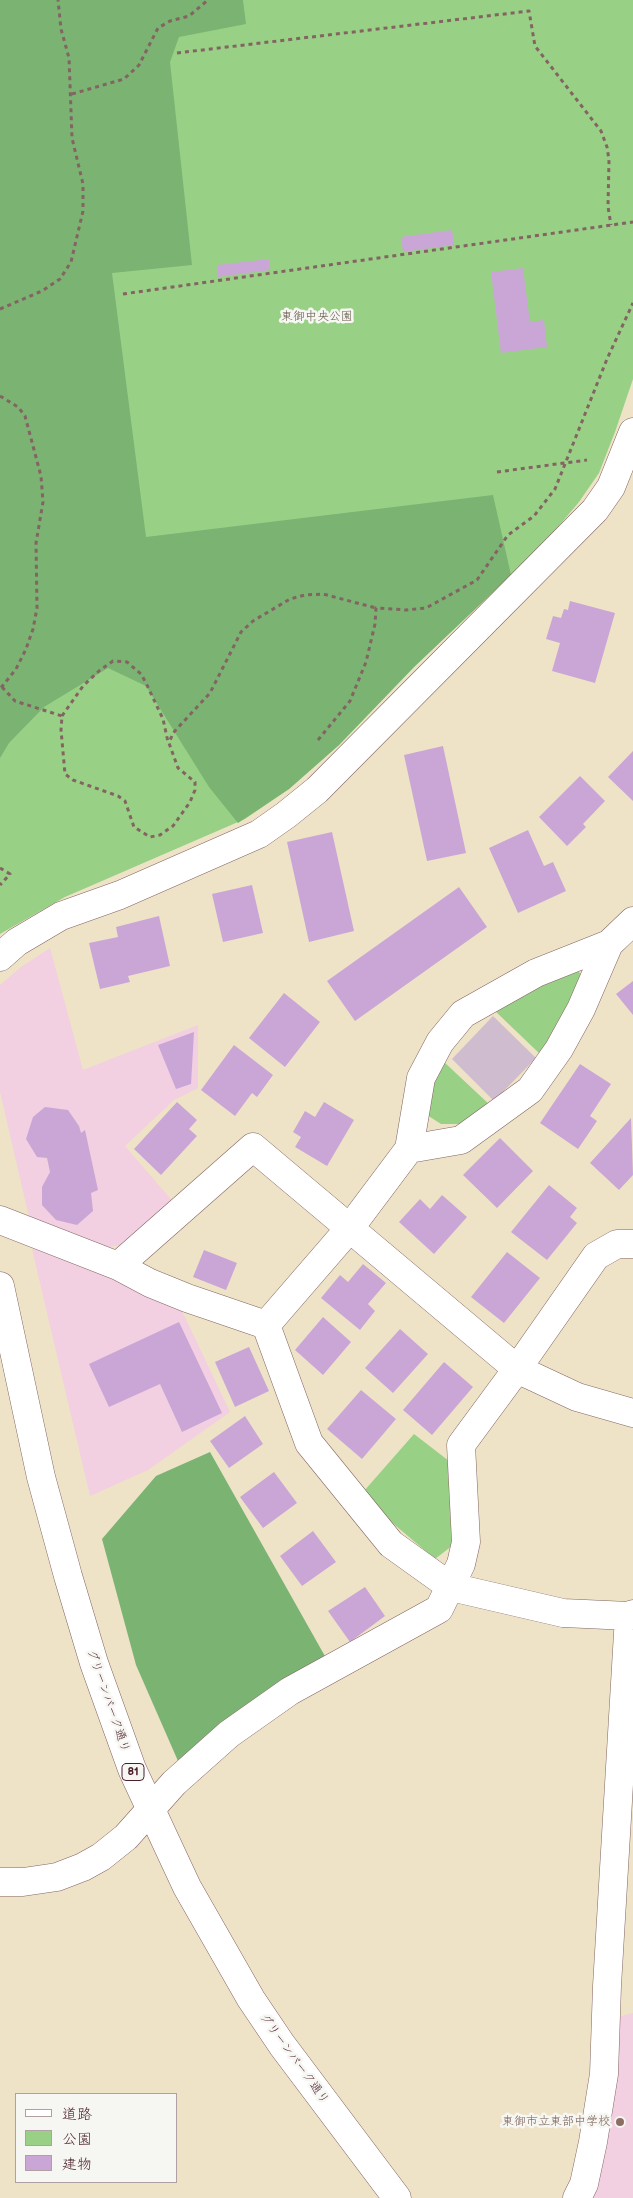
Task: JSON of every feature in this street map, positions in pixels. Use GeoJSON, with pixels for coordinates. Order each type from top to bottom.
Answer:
{"type":"FeatureCollection","features":[{"type":"Feature","properties":{"kind":"street"},"geometry":{"type":"LineString","coordinates":[[0,956],[17,942],[61,916],[120,894],[259,834],[317,790],[595,510],[611,487],[633,432]]}},
{"type":"Feature","properties":{"kind":"street"},"geometry":{"type":"LineString","coordinates":[[266,1326],[349,1229],[409,1149],[421,1078],[440,1042],[463,1014],[536,973],[609,944],[633,921]]}},
{"type":"Feature","properties":{"kind":"street"},"geometry":{"type":"LineString","coordinates":[[409,1149],[461,1140],[530,1090],[559,1049],[581,1009],[609,944]]}},
{"type":"Feature","properties":{"kind":"street"},"geometry":{"type":"LineString","coordinates":[[118,1266],[253,1146],[517,1369],[577,1396],[633,1413]]}},
{"type":"Feature","properties":{"kind":"street"},"geometry":{"type":"LineString","coordinates":[[0,1220],[118,1266],[150,1283],[187,1298],[266,1326]]}},
{"type":"Feature","properties":{"kind":"street"},"geometry":{"type":"LineString","coordinates":[[0,1882],[22,1882],[57,1877],[84,1867],[101,1857],[126,1837],[174,1783],[229,1734],[290,1690],[439,1609],[461,1564],[466,1542],[461,1445],[596,1256],[617,1244],[633,1244]]}},
{"type":"Feature","properties":{"kind":"street","name":"グリーンパーク通り"},"geometry":{"type":"LineString","coordinates":[[0,1286],[41,1477],[68,1576],[94,1663],[132,1769],[206,1923],[251,1999],[282,2045],[397,2198]]}},
{"type":"Feature","properties":{"kind":"street"},"geometry":{"type":"LineString","coordinates":[[266,1326],[309,1443],[391,1544],[451,1587],[564,1613],[631,1615],[607,1986],[604,2074],[594,2142],[584,2184],[577,2198]]}},
{"type":"Feature","properties":{"kind":"path"},"geometry":{"type":"LineString","coordinates":[[0,309],[42,291],[60,279],[71,262],[83,211],[83,184],[72,138],[72,94],[69,58],[61,29],[58,0]]}},
{"type":"Feature","properties":{"kind":"path"},"geometry":{"type":"LineString","coordinates":[[72,94],[124,79],[139,65],[158,28],[170,21],[189,16],[208,0]]}},
{"type":"Feature","properties":{"kind":"path"},"geometry":{"type":"LineString","coordinates":[[177,53],[528,10],[535,46],[601,131],[609,160],[608,207],[611,225]]}},
{"type":"Feature","properties":{"kind":"path"},"geometry":{"type":"LineString","coordinates":[[122,294],[633,222]]}},
{"type":"Feature","properties":{"kind":"path"},"geometry":{"type":"LineString","coordinates":[[169,743],[173,733],[210,693],[241,632],[254,621],[290,599],[305,595],[323,594],[376,608],[406,610],[426,608],[477,580],[508,535],[534,516],[555,489],[633,303]]}},
{"type":"Feature","properties":{"kind":"path"},"geometry":{"type":"LineString","coordinates":[[0,396],[18,407],[25,416],[40,476],[43,502],[36,543],[37,608],[33,628],[26,649],[16,669],[1,688],[15,700],[62,716]]}},
{"type":"Feature","properties":{"kind":"path"},"geometry":{"type":"LineString","coordinates":[[497,472],[595,459]]}},
{"type":"Feature","properties":{"kind":"path"},"geometry":{"type":"LineString","coordinates":[[312,747],[350,701],[366,662],[375,624],[376,608]]}},
{"type":"Feature","properties":{"kind":"path"},"geometry":{"type":"LineString","coordinates":[[113,661],[127,662],[141,674],[163,719],[178,768],[195,782],[195,790],[190,802],[173,826],[160,835],[150,837],[134,827],[125,801],[118,796],[73,780],[65,774],[61,730],[62,716],[83,686],[113,661]]}},
{"type":"Feature","properties":{"kind":"path"},"geometry":{"type":"LineString","coordinates":[[0,868],[10,874],[0,884]]}},
{"type":"Feature","properties":{"kind":"shaded area"},"geometry":{"type":"Polygon","coordinates":[[[50,948],[83,1070],[198,1025],[198,1088],[174,1100],[125,1146],[175,1204],[121,1245],[98,1249],[29,1217],[0,1092],[0,985],[21,967],[50,948]]]}},
{"type":"Feature","properties":{"kind":"shaded area"},"geometry":{"type":"Polygon","coordinates":[[[493,1016],[536,1058],[494,1101],[452,1059],[493,1016]]]}},
{"type":"Feature","properties":{"kind":"shaded area"},"geometry":{"type":"Polygon","coordinates":[[[49,1247],[182,1311],[230,1412],[148,1470],[90,1496],[32,1249],[49,1247]]]}},
{"type":"Feature","properties":{"kind":"shaded area","name":"東御市立東部中学校"},"geometry":{"type":"Polygon","coordinates":[[[633,2013],[633,2198],[590,2198],[618,2017],[633,2013]]]}},
{"type":"Feature","properties":{"kind":"green space","name":"東御中央公園"},"geometry":{"type":"Polygon","coordinates":[[[0,0],[633,0],[633,379],[599,473],[579,502],[542,546],[414,667],[339,745],[289,789],[245,819],[65,897],[0,934],[0,0]]]}},
{"type":"Feature","properties":{"kind":"green space"},"geometry":{"type":"Polygon","coordinates":[[[0,0],[243,0],[246,24],[179,37],[170,62],[192,265],[112,273],[146,537],[493,495],[511,575],[414,667],[339,745],[289,789],[238,823],[209,787],[146,686],[108,668],[44,707],[9,743],[0,758],[0,0]]]}},
{"type":"Feature","properties":{"kind":"green space"},"geometry":{"type":"Polygon","coordinates":[[[564,970],[578,971],[584,977],[584,981],[540,1054],[494,1010],[564,970]]]}},
{"type":"Feature","properties":{"kind":"green space"},"geometry":{"type":"Polygon","coordinates":[[[443,1061],[491,1106],[462,1124],[441,1124],[427,1115],[427,1097],[443,1061]]]}},
{"type":"Feature","properties":{"kind":"green space"},"geometry":{"type":"Polygon","coordinates":[[[414,1434],[449,1461],[457,1542],[435,1559],[389,1520],[364,1491],[414,1434]]]}},
{"type":"Feature","properties":{"kind":"green space"},"geometry":{"type":"Polygon","coordinates":[[[210,1452],[326,1658],[178,1761],[136,1665],[102,1539],[156,1476],[210,1452]]]}},
{"type":"Feature","properties":{"kind":"building"},"geometry":{"type":"Polygon","coordinates":[[[452,230],[454,245],[403,252],[401,237],[452,230]]]}},
{"type":"Feature","properties":{"kind":"building"},"geometry":{"type":"Polygon","coordinates":[[[269,259],[270,270],[218,277],[217,265],[269,259]]]}},
{"type":"Feature","properties":{"kind":"building"},"geometry":{"type":"Polygon","coordinates":[[[523,268],[530,322],[544,320],[547,347],[501,353],[491,272],[523,268]]]}},
{"type":"Feature","properties":{"kind":"building"},"geometry":{"type":"Polygon","coordinates":[[[570,601],[615,613],[595,683],[552,671],[560,643],[546,639],[553,616],[561,618],[564,609],[568,610],[570,601]]]}},
{"type":"Feature","properties":{"kind":"building"},"geometry":{"type":"Polygon","coordinates":[[[443,746],[466,853],[427,861],[404,755],[443,746]]]}},
{"type":"Feature","properties":{"kind":"building"},"geometry":{"type":"Polygon","coordinates":[[[633,751],[633,801],[608,777],[633,751]]]}},
{"type":"Feature","properties":{"kind":"building"},"geometry":{"type":"Polygon","coordinates":[[[580,776],[605,801],[583,824],[586,827],[567,846],[539,817],[580,776]]]}},
{"type":"Feature","properties":{"kind":"building"},"geometry":{"type":"Polygon","coordinates":[[[528,830],[544,866],[553,862],[566,891],[518,913],[489,848],[528,830]]]}},
{"type":"Feature","properties":{"kind":"building"},"geometry":{"type":"Polygon","coordinates":[[[332,832],[354,931],[309,942],[287,842],[332,832]]]}},
{"type":"Feature","properties":{"kind":"building"},"geometry":{"type":"Polygon","coordinates":[[[252,885],[263,933],[223,942],[212,894],[252,885]]]}},
{"type":"Feature","properties":{"kind":"building"},"geometry":{"type":"Polygon","coordinates":[[[459,887],[487,927],[355,1021],[327,981],[459,887]]]}},
{"type":"Feature","properties":{"kind":"building"},"geometry":{"type":"Polygon","coordinates":[[[159,916],[170,966],[128,976],[130,982],[100,989],[89,943],[118,937],[116,927],[159,916]]]}},
{"type":"Feature","properties":{"kind":"building"},"geometry":{"type":"Polygon","coordinates":[[[633,981],[633,1015],[616,994],[633,981]]]}},
{"type":"Feature","properties":{"kind":"building"},"geometry":{"type":"Polygon","coordinates":[[[284,993],[320,1022],[285,1067],[249,1038],[284,993]]]}},
{"type":"Feature","properties":{"kind":"building"},"geometry":{"type":"Polygon","coordinates":[[[194,1032],[191,1084],[176,1089],[158,1045],[194,1032]]]}},
{"type":"Feature","properties":{"kind":"building"},"geometry":{"type":"Polygon","coordinates":[[[234,1045],[273,1075],[257,1097],[252,1093],[235,1116],[201,1090],[234,1045]]]}},
{"type":"Feature","properties":{"kind":"building"},"geometry":{"type":"Polygon","coordinates":[[[580,1064],[611,1084],[590,1116],[597,1121],[578,1149],[540,1123],[580,1064]]]}},
{"type":"Feature","properties":{"kind":"building"},"geometry":{"type":"Polygon","coordinates":[[[177,1102],[197,1120],[189,1129],[197,1136],[161,1175],[134,1149],[177,1102]]]}},
{"type":"Feature","properties":{"kind":"building"},"geometry":{"type":"Polygon","coordinates":[[[324,1102],[354,1120],[327,1166],[295,1147],[301,1137],[293,1132],[305,1111],[315,1117],[324,1102]]]}},
{"type":"Feature","properties":{"kind":"building"},"geometry":{"type":"Polygon","coordinates":[[[45,1107],[68,1110],[79,1126],[81,1133],[85,1130],[98,1190],[91,1193],[93,1211],[77,1225],[56,1220],[42,1205],[42,1187],[50,1172],[47,1158],[37,1157],[26,1139],[33,1117],[45,1107]]]}},
{"type":"Feature","properties":{"kind":"building"},"geometry":{"type":"Polygon","coordinates":[[[631,1118],[633,1175],[619,1190],[590,1163],[631,1118]]]}},
{"type":"Feature","properties":{"kind":"building"},"geometry":{"type":"Polygon","coordinates":[[[500,1138],[533,1171],[497,1208],[463,1175],[500,1138]]]}},
{"type":"Feature","properties":{"kind":"building"},"geometry":{"type":"Polygon","coordinates":[[[549,1185],[577,1208],[570,1217],[577,1223],[547,1260],[511,1232],[549,1185]]]}},
{"type":"Feature","properties":{"kind":"building"},"geometry":{"type":"Polygon","coordinates":[[[442,1195],[467,1217],[434,1254],[399,1222],[420,1199],[430,1209],[442,1195]]]}},
{"type":"Feature","properties":{"kind":"building"},"geometry":{"type":"Polygon","coordinates":[[[204,1250],[237,1263],[226,1290],[193,1277],[204,1250]]]}},
{"type":"Feature","properties":{"kind":"building"},"geometry":{"type":"Polygon","coordinates":[[[507,1252],[540,1278],[504,1323],[471,1297],[507,1252]]]}},
{"type":"Feature","properties":{"kind":"building"},"geometry":{"type":"Polygon","coordinates":[[[363,1264],[386,1283],[368,1304],[375,1311],[360,1330],[321,1298],[340,1275],[348,1282],[363,1264]]]}},
{"type":"Feature","properties":{"kind":"building"},"geometry":{"type":"Polygon","coordinates":[[[323,1317],[351,1342],[323,1375],[295,1350],[323,1317]]]}},
{"type":"Feature","properties":{"kind":"building"},"geometry":{"type":"Polygon","coordinates":[[[179,1322],[222,1413],[182,1432],[160,1384],[109,1407],[89,1364],[179,1322]]]}},
{"type":"Feature","properties":{"kind":"building"},"geometry":{"type":"Polygon","coordinates":[[[400,1329],[428,1354],[393,1393],[365,1368],[400,1329]]]}},
{"type":"Feature","properties":{"kind":"building"},"geometry":{"type":"Polygon","coordinates":[[[249,1347],[269,1391],[235,1407],[215,1362],[249,1347]]]}},
{"type":"Feature","properties":{"kind":"building"},"geometry":{"type":"Polygon","coordinates":[[[444,1362],[473,1387],[432,1435],[403,1410],[444,1362]]]}},
{"type":"Feature","properties":{"kind":"building"},"geometry":{"type":"Polygon","coordinates":[[[361,1390],[396,1419],[362,1459],[327,1429],[361,1390]]]}},
{"type":"Feature","properties":{"kind":"building"},"geometry":{"type":"Polygon","coordinates":[[[245,1416],[263,1444],[229,1468],[210,1441],[245,1416]]]}},
{"type":"Feature","properties":{"kind":"building"},"geometry":{"type":"Polygon","coordinates":[[[274,1472],[297,1503],[263,1528],[240,1497],[274,1472]]]}},
{"type":"Feature","properties":{"kind":"building"},"geometry":{"type":"Polygon","coordinates":[[[313,1531],[336,1562],[302,1586],[280,1556],[313,1531]]]}},
{"type":"Feature","properties":{"kind":"building"},"geometry":{"type":"Polygon","coordinates":[[[365,1587],[385,1616],[350,1642],[328,1611],[365,1587]]]}},
{"type":"Feature","properties":{"kind":"place","name":"東御市立東部中学校"},"geometry":{"type":"Point","coordinates":[620,2122]}}]}
